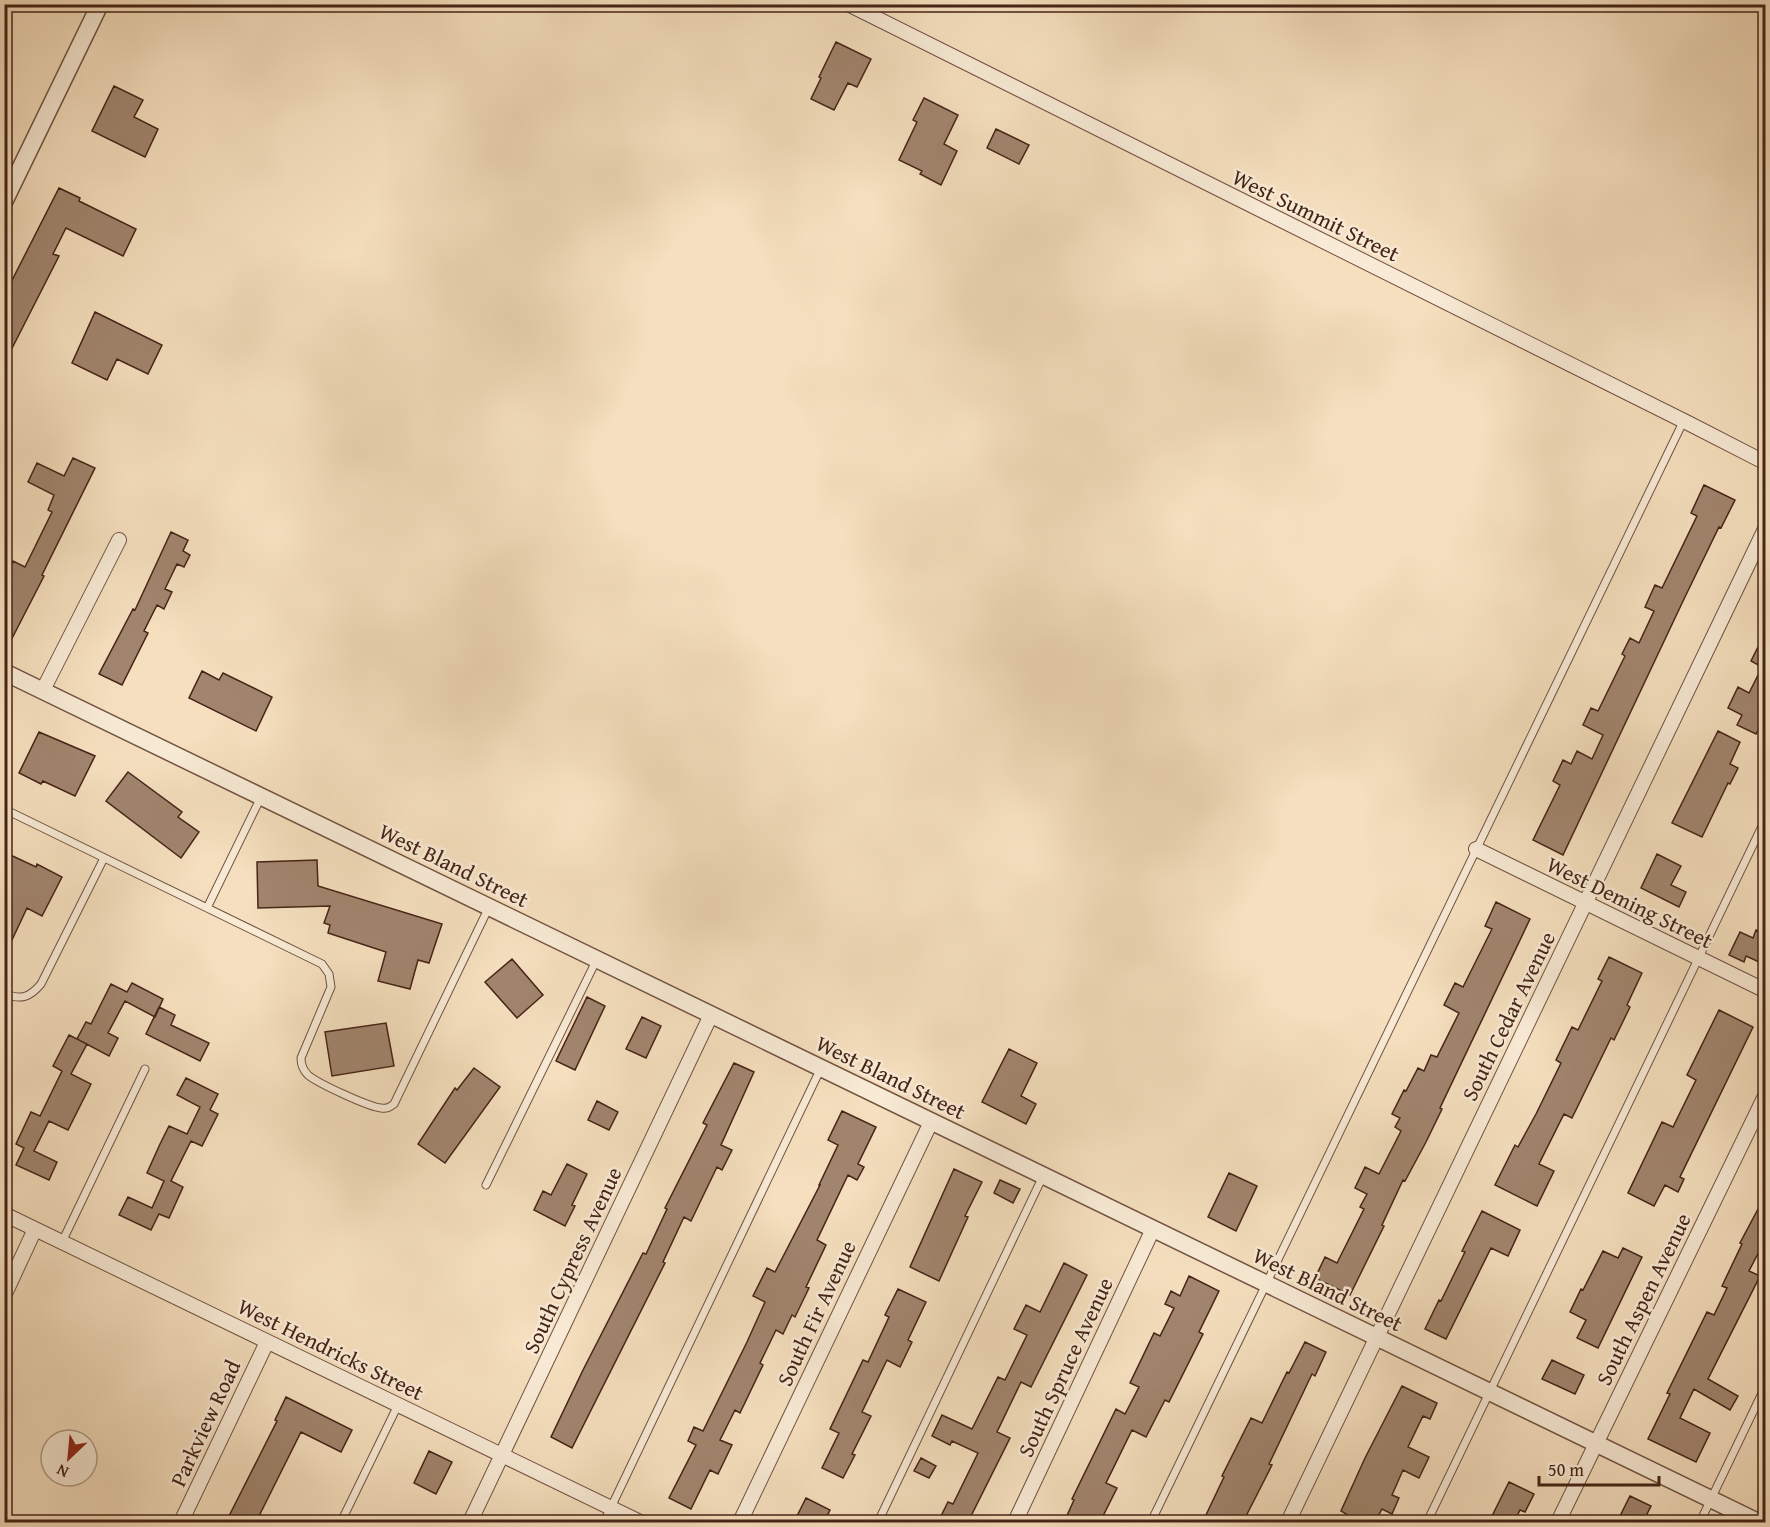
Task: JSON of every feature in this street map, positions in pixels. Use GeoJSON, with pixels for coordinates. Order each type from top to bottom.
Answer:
{"type":"FeatureCollection","features":[{"type":"Feature","properties":{"kind":"street"},"geometry":{"type":"LineString","coordinates":[[4,202],[100,4]]}},
{"type":"Feature","properties":{"kind":"street","name":"West Summit Street"},"geometry":{"type":"LineString","coordinates":[[848,4],[1684,420],[1766,464]]}},
{"type":"Feature","properties":{"kind":"street","name":"South Cedar Avenue"},"geometry":{"type":"LineString","coordinates":[[1288,1522],[1766,527]]}},
{"type":"Feature","properties":{"kind":"street"},"geometry":{"type":"LineString","coordinates":[[43,690],[119,540]]}},
{"type":"Feature","properties":{"kind":"street","name":"West Bland Street"},"geometry":{"type":"LineString","coordinates":[[4,672],[1758,1522]]}},
{"type":"Feature","properties":{"kind":"street","name":"West Deming Street"},"geometry":{"type":"LineString","coordinates":[[1476,849],[1766,991]]}},
{"type":"Feature","properties":{"kind":"street","name":"South Cypress Avenue"},"geometry":{"type":"LineString","coordinates":[[470,1522],[711,1015]]}},
{"type":"Feature","properties":{"kind":"street","name":"South Aspen Avenue"},"geometry":{"type":"LineString","coordinates":[[1558,1522],[1766,1094]]}},
{"type":"Feature","properties":{"kind":"street","name":"South Fir Avenue"},"geometry":{"type":"LineString","coordinates":[[740,1522],[931,1122]]}},
{"type":"Feature","properties":{"kind":"street","name":"West Hendricks Street"},"geometry":{"type":"LineString","coordinates":[[4,1214],[640,1522]]}},
{"type":"Feature","properties":{"kind":"street"},"geometry":{"type":"LineString","coordinates":[[4,1296],[34,1229]]}},
{"type":"Feature","properties":{"kind":"street","name":"South Spruce Avenue"},"geometry":{"type":"LineString","coordinates":[[1015,1522],[1153,1229]]}},
{"type":"Feature","properties":{"kind":"street","name":"Parkview Road"},"geometry":{"type":"LineString","coordinates":[[181,1522],[267,1342]]}},
{"type":"Feature","properties":{"kind":"lane"},"geometry":{"type":"LineString","coordinates":[[1151,1522],[1684,420]]}},
{"type":"Feature","properties":{"kind":"lane"},"geometry":{"type":"LineString","coordinates":[[207,908],[261,796]]}},
{"type":"Feature","properties":{"kind":"lane"},"geometry":{"type":"LineString","coordinates":[[4,809],[322,964],[329,974],[331,987],[301,1058],[302,1067],[309,1076],[366,1104],[380,1108],[388,1108],[394,1104],[489,907]]}},
{"type":"Feature","properties":{"kind":"lane"},"geometry":{"type":"LineString","coordinates":[[1427,1522],[1766,818]]}},
{"type":"Feature","properties":{"kind":"lane"},"geometry":{"type":"LineString","coordinates":[[4,993],[12,997],[24,998],[41,984],[104,858]]}},
{"type":"Feature","properties":{"kind":"lane"},"geometry":{"type":"LineString","coordinates":[[486,1185],[597,959]]}},
{"type":"Feature","properties":{"kind":"lane"},"geometry":{"type":"LineString","coordinates":[[604,1522],[821,1068]]}},
{"type":"Feature","properties":{"kind":"lane"},"geometry":{"type":"LineString","coordinates":[[62,1242],[145,1069]]}},
{"type":"Feature","properties":{"kind":"lane"},"geometry":{"type":"LineString","coordinates":[[878,1522],[1042,1176]]}},
{"type":"Feature","properties":{"kind":"lane"},"geometry":{"type":"LineString","coordinates":[[1700,1522],[1766,1385]]}},
{"type":"Feature","properties":{"kind":"lane"},"geometry":{"type":"LineString","coordinates":[[341,1522],[398,1405]]}},
{"type":"Feature","properties":{"kind":"building"},"geometry":{"type":"Polygon","coordinates":[[[836,42],[871,59],[857,87],[848,83],[834,110],[811,99],[836,42]]]}},
{"type":"Feature","properties":{"kind":"building"},"geometry":{"type":"Polygon","coordinates":[[[114,86],[143,100],[134,117],[158,129],[145,157],[92,131],[114,86]]]}},
{"type":"Feature","properties":{"kind":"building"},"geometry":{"type":"Polygon","coordinates":[[[924,98],[958,115],[944,144],[957,151],[941,185],[920,174],[922,171],[899,160],[917,122],[913,120],[924,98]]]}},
{"type":"Feature","properties":{"kind":"building"},"geometry":{"type":"Polygon","coordinates":[[[996,129],[1029,145],[1019,164],[987,148],[996,129]]]}},
{"type":"Feature","properties":{"kind":"building"},"geometry":{"type":"Polygon","coordinates":[[[59,188],[80,198],[79,201],[136,229],[123,256],[66,228],[53,254],[59,256],[4,364],[4,296],[59,188]]]}},
{"type":"Feature","properties":{"kind":"building"},"geometry":{"type":"Polygon","coordinates":[[[95,312],[162,345],[148,374],[117,359],[107,380],[72,363],[95,312]]]}},
{"type":"Feature","properties":{"kind":"building"},"geometry":{"type":"Polygon","coordinates":[[[73,458],[95,468],[4,654],[4,579],[13,561],[25,567],[52,512],[48,510],[54,495],[28,482],[37,463],[64,476],[73,458]]]}},
{"type":"Feature","properties":{"kind":"building"},"geometry":{"type":"Polygon","coordinates":[[[1704,485],[1735,500],[1721,528],[1719,527],[1684,599],[1563,855],[1533,840],[1560,785],[1553,781],[1563,760],[1571,764],[1577,751],[1592,759],[1603,735],[1583,725],[1591,708],[1598,711],[1625,656],[1622,654],[1630,638],[1639,643],[1654,611],[1645,607],[1655,585],[1662,588],[1697,516],[1691,513],[1704,485]]]}},
{"type":"Feature","properties":{"kind":"building"},"geometry":{"type":"Polygon","coordinates":[[[171,532],[188,540],[183,551],[190,555],[184,567],[177,564],[165,589],[172,592],[164,609],[157,605],[144,631],[148,633],[122,685],[99,674],[133,609],[135,610],[171,532]]]}},
{"type":"Feature","properties":{"kind":"building"},"geometry":{"type":"Polygon","coordinates":[[[1766,631],[1766,715],[1756,734],[1737,725],[1742,715],[1728,708],[1738,687],[1749,693],[1762,667],[1751,661],[1766,631]]]}},
{"type":"Feature","properties":{"kind":"building"},"geometry":{"type":"Polygon","coordinates":[[[202,671],[219,680],[223,673],[272,697],[256,731],[189,698],[202,671]]]}},
{"type":"Feature","properties":{"kind":"building"},"geometry":{"type":"Polygon","coordinates":[[[1718,731],[1740,742],[1730,764],[1738,768],[1730,784],[1728,783],[1702,837],[1672,823],[1718,731]]]}},
{"type":"Feature","properties":{"kind":"building"},"geometry":{"type":"Polygon","coordinates":[[[39,732],[95,756],[75,796],[43,781],[41,784],[19,773],[39,732]]]}},
{"type":"Feature","properties":{"kind":"building"},"geometry":{"type":"Polygon","coordinates":[[[128,772],[182,812],[178,817],[199,832],[181,858],[106,801],[128,772]]]}},
{"type":"Feature","properties":{"kind":"building"},"geometry":{"type":"Polygon","coordinates":[[[4,852],[36,867],[37,864],[62,877],[42,916],[27,908],[4,957],[4,852]]]}},
{"type":"Feature","properties":{"kind":"building"},"geometry":{"type":"Polygon","coordinates":[[[1657,854],[1681,866],[1671,885],[1686,892],[1679,907],[1641,888],[1657,854]]]}},
{"type":"Feature","properties":{"kind":"building"},"geometry":{"type":"Polygon","coordinates":[[[317,860],[318,886],[442,924],[429,963],[418,960],[410,989],[378,981],[386,952],[328,933],[330,925],[324,923],[330,906],[258,908],[257,862],[317,860]]]}},
{"type":"Feature","properties":{"kind":"building"},"geometry":{"type":"Polygon","coordinates":[[[1496,902],[1530,919],[1440,1108],[1442,1109],[1405,1181],[1403,1180],[1382,1225],[1384,1226],[1350,1295],[1315,1278],[1325,1257],[1337,1263],[1364,1209],[1360,1207],[1367,1194],[1355,1188],[1365,1167],[1379,1174],[1401,1131],[1395,1127],[1400,1118],[1392,1114],[1418,1068],[1424,1071],[1431,1055],[1437,1057],[1459,1013],[1444,1005],[1455,983],[1463,987],[1492,929],[1485,926],[1496,902]]]}},
{"type":"Feature","properties":{"kind":"building"},"geometry":{"type":"Polygon","coordinates":[[[1756,930],[1766,934],[1766,965],[1746,956],[1744,962],[1729,955],[1740,932],[1753,938],[1756,930]]]}},
{"type":"Feature","properties":{"kind":"building"},"geometry":{"type":"Polygon","coordinates":[[[1609,957],[1642,973],[1627,1005],[1630,1007],[1614,1040],[1611,1038],[1572,1118],[1564,1114],[1539,1164],[1554,1171],[1537,1206],[1495,1185],[1515,1145],[1518,1147],[1536,1114],[1561,1063],[1556,1060],[1572,1027],[1578,1030],[1602,981],[1598,979],[1609,957]]]}},
{"type":"Feature","properties":{"kind":"building"},"geometry":{"type":"Polygon","coordinates":[[[512,959],[543,995],[517,1018],[485,982],[512,959]]]}},
{"type":"Feature","properties":{"kind":"building"},"geometry":{"type":"Polygon","coordinates":[[[132,983],[163,999],[155,1017],[125,1001],[108,1033],[118,1038],[109,1056],[77,1039],[86,1022],[91,1024],[111,984],[127,992],[132,983]]]}},
{"type":"Feature","properties":{"kind":"building"},"geometry":{"type":"Polygon","coordinates":[[[587,997],[605,1006],[575,1070],[556,1061],[587,997]]]}},
{"type":"Feature","properties":{"kind":"building"},"geometry":{"type":"Polygon","coordinates":[[[159,1007],[175,1015],[171,1025],[209,1043],[200,1061],[146,1034],[159,1007]]]}},
{"type":"Feature","properties":{"kind":"building"},"geometry":{"type":"Polygon","coordinates":[[[1719,1010],[1753,1027],[1680,1177],[1684,1179],[1678,1192],[1665,1185],[1654,1206],[1628,1193],[1662,1122],[1673,1127],[1696,1080],[1687,1075],[1719,1010]]]}},
{"type":"Feature","properties":{"kind":"building"},"geometry":{"type":"Polygon","coordinates":[[[642,1017],[661,1026],[646,1058],[626,1049],[642,1017]]]}},
{"type":"Feature","properties":{"kind":"building"},"geometry":{"type":"Polygon","coordinates":[[[386,1023],[394,1066],[332,1076],[325,1032],[386,1023]]]}},
{"type":"Feature","properties":{"kind":"building"},"geometry":{"type":"Polygon","coordinates":[[[69,1035],[87,1044],[71,1074],[91,1084],[68,1130],[49,1121],[34,1151],[57,1162],[49,1180],[16,1165],[24,1148],[16,1144],[31,1112],[40,1116],[62,1071],[53,1066],[69,1035]]]}},
{"type":"Feature","properties":{"kind":"building"},"geometry":{"type":"Polygon","coordinates":[[[1009,1049],[1037,1063],[1021,1096],[1036,1104],[1026,1124],[982,1102],[1009,1049]]]}},
{"type":"Feature","properties":{"kind":"building"},"geometry":{"type":"Polygon","coordinates":[[[734,1063],[754,1072],[721,1145],[732,1150],[722,1170],[717,1167],[691,1221],[684,1217],[663,1262],[665,1263],[572,1448],[551,1437],[643,1253],[646,1254],[667,1209],[665,1208],[707,1125],[703,1123],[734,1063]]]}},
{"type":"Feature","properties":{"kind":"building"},"geometry":{"type":"Polygon","coordinates":[[[474,1068],[500,1087],[445,1163],[418,1144],[455,1088],[457,1090],[474,1068]]]}},
{"type":"Feature","properties":{"kind":"building"},"geometry":{"type":"Polygon","coordinates":[[[186,1078],[218,1094],[210,1110],[218,1114],[202,1146],[191,1141],[171,1181],[183,1187],[169,1218],[159,1214],[151,1230],[119,1215],[128,1197],[152,1208],[164,1181],[147,1173],[160,1144],[169,1126],[187,1134],[200,1107],[177,1095],[186,1078]]]}},
{"type":"Feature","properties":{"kind":"building"},"geometry":{"type":"Polygon","coordinates":[[[597,1101],[618,1112],[609,1130],[588,1120],[597,1101]]]}},
{"type":"Feature","properties":{"kind":"building"},"geometry":{"type":"Polygon","coordinates":[[[842,1111],[876,1127],[858,1164],[864,1167],[857,1180],[848,1175],[817,1240],[826,1245],[806,1287],[809,1288],[795,1317],[792,1315],[783,1334],[776,1330],[760,1363],[763,1365],[740,1413],[735,1410],[720,1440],[732,1445],[718,1474],[710,1470],[691,1509],[669,1498],[696,1445],[688,1441],[694,1427],[703,1431],[747,1342],[765,1302],[753,1296],[767,1268],[775,1272],[820,1185],[838,1145],[828,1140],[842,1111]]]}},
{"type":"Feature","properties":{"kind":"building"},"geometry":{"type":"Polygon","coordinates":[[[567,1164],[587,1174],[565,1226],[534,1210],[543,1191],[551,1195],[567,1164]]]}},
{"type":"Feature","properties":{"kind":"building"},"geometry":{"type":"Polygon","coordinates":[[[954,1169],[982,1182],[965,1216],[968,1217],[939,1281],[910,1267],[954,1169]]]}},
{"type":"Feature","properties":{"kind":"building"},"geometry":{"type":"Polygon","coordinates":[[[1229,1173],[1257,1186],[1236,1231],[1208,1217],[1229,1173]]]}},
{"type":"Feature","properties":{"kind":"building"},"geometry":{"type":"Polygon","coordinates":[[[1000,1180],[1020,1189],[1013,1203],[994,1193],[1000,1180]]]}},
{"type":"Feature","properties":{"kind":"building"},"geometry":{"type":"Polygon","coordinates":[[[1766,1194],[1766,1247],[1762,1246],[1749,1271],[1760,1276],[1708,1379],[1738,1396],[1730,1410],[1694,1389],[1680,1418],[1710,1433],[1696,1462],[1648,1439],[1670,1394],[1667,1393],[1707,1312],[1714,1315],[1727,1288],[1722,1286],[1742,1244],[1740,1243],[1766,1194]]]}},
{"type":"Feature","properties":{"kind":"building"},"geometry":{"type":"Polygon","coordinates":[[[1482,1211],[1520,1230],[1508,1256],[1491,1248],[1446,1339],[1425,1329],[1465,1252],[1462,1251],[1482,1211]]]}},
{"type":"Feature","properties":{"kind":"building"},"geometry":{"type":"Polygon","coordinates":[[[1623,1248],[1642,1257],[1598,1348],[1577,1338],[1586,1320],[1570,1312],[1603,1251],[1618,1258],[1623,1248]]]}},
{"type":"Feature","properties":{"kind":"building"},"geometry":{"type":"Polygon","coordinates":[[[1064,1263],[1087,1275],[1031,1387],[1021,1382],[997,1432],[1010,1438],[968,1522],[938,1522],[948,1502],[953,1504],[978,1453],[952,1441],[950,1445],[932,1436],[942,1415],[972,1429],[998,1377],[1005,1380],[1027,1335],[1014,1329],[1026,1305],[1040,1312],[1064,1263]]]}},
{"type":"Feature","properties":{"kind":"building"},"geometry":{"type":"Polygon","coordinates":[[[1189,1276],[1219,1291],[1199,1332],[1203,1334],[1169,1402],[1165,1400],[1146,1437],[1132,1430],[1106,1483],[1117,1488],[1100,1522],[1064,1522],[1074,1500],[1072,1499],[1116,1409],[1125,1414],[1139,1387],[1130,1383],[1154,1333],[1160,1336],[1174,1308],[1165,1304],[1171,1291],[1180,1296],[1189,1276]]]}},
{"type":"Feature","properties":{"kind":"building"},"geometry":{"type":"Polygon","coordinates":[[[898,1289],[926,1302],[908,1340],[912,1342],[900,1367],[887,1360],[862,1412],[871,1416],[843,1478],[822,1468],[839,1433],[830,1429],[863,1360],[868,1362],[889,1317],[885,1315],[898,1289]]]}},
{"type":"Feature","properties":{"kind":"building"},"geometry":{"type":"Polygon","coordinates":[[[1305,1342],[1326,1352],[1315,1376],[1312,1374],[1269,1464],[1272,1465],[1243,1522],[1217,1522],[1205,1517],[1224,1477],[1222,1476],[1251,1418],[1262,1423],[1287,1372],[1289,1373],[1305,1342]]]}},
{"type":"Feature","properties":{"kind":"building"},"geometry":{"type":"Polygon","coordinates":[[[1552,1360],[1584,1375],[1575,1394],[1542,1379],[1552,1360]]]}},
{"type":"Feature","properties":{"kind":"building"},"geometry":{"type":"Polygon","coordinates":[[[1402,1386],[1437,1403],[1430,1419],[1423,1416],[1408,1447],[1429,1457],[1419,1478],[1403,1470],[1392,1495],[1399,1498],[1392,1514],[1382,1509],[1375,1522],[1351,1522],[1353,1518],[1341,1511],[1402,1386]]]}},
{"type":"Feature","properties":{"kind":"building"},"geometry":{"type":"Polygon","coordinates":[[[286,1397],[352,1430],[341,1452],[301,1432],[256,1522],[226,1522],[277,1421],[275,1420],[286,1397]]]}},
{"type":"Feature","properties":{"kind":"building"},"geometry":{"type":"Polygon","coordinates":[[[429,1451],[452,1462],[436,1494],[414,1483],[429,1451]]]}},
{"type":"Feature","properties":{"kind":"building"},"geometry":{"type":"Polygon","coordinates":[[[921,1458],[936,1466],[929,1478],[914,1471],[921,1458]]]}},
{"type":"Feature","properties":{"kind":"building"},"geometry":{"type":"Polygon","coordinates":[[[1509,1482],[1534,1494],[1525,1512],[1520,1510],[1514,1522],[1489,1522],[1509,1482]]]}},
{"type":"Feature","properties":{"kind":"building"},"geometry":{"type":"Polygon","coordinates":[[[1630,1496],[1651,1506],[1643,1522],[1617,1522],[1630,1496]]]}},
{"type":"Feature","properties":{"kind":"building"},"geometry":{"type":"Polygon","coordinates":[[[806,1498],[830,1510],[824,1522],[794,1522],[806,1498]]]}}]}
